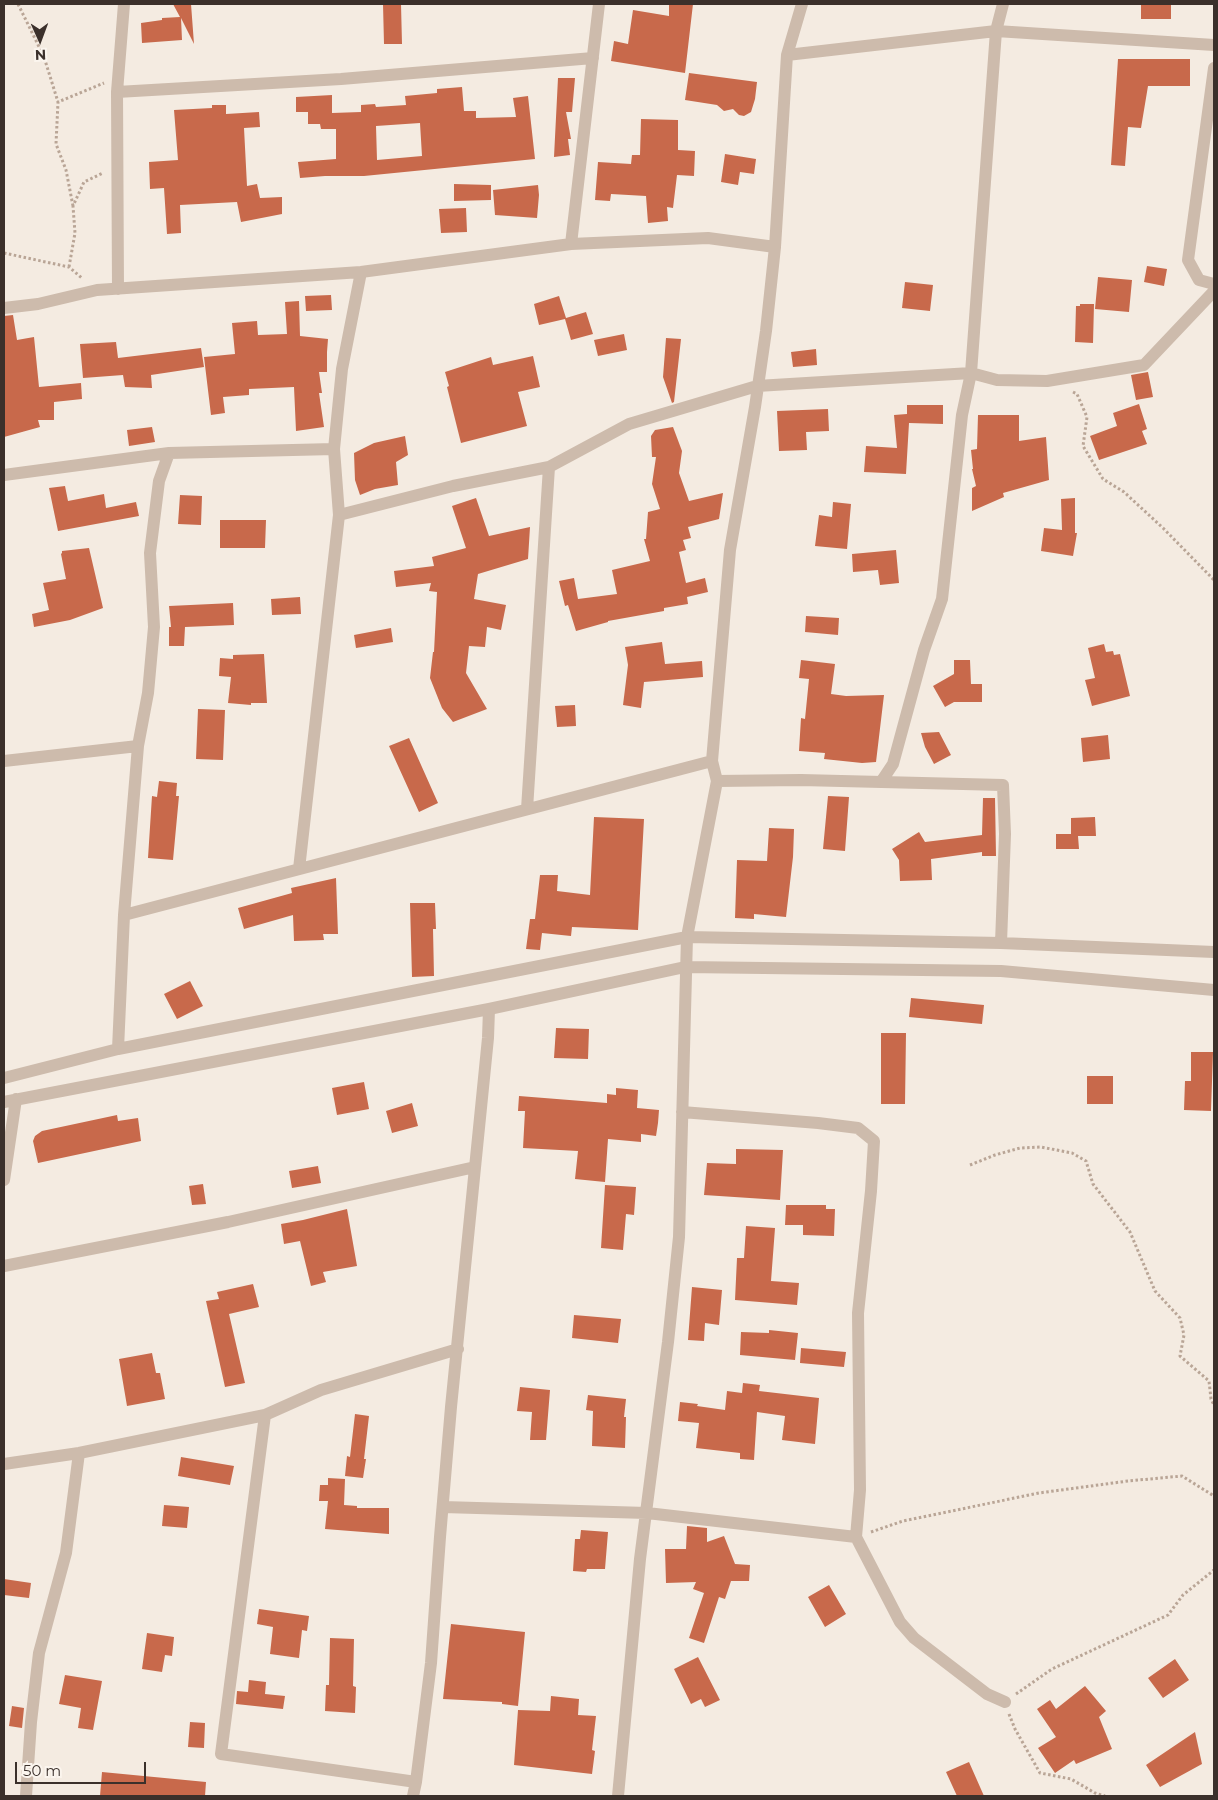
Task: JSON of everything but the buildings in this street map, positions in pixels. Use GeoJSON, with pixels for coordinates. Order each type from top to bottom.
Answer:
{"type":"FeatureCollection","features":[{"type":"Feature","properties":{"kind":"street"},"geometry":{"type":"LineString","coordinates":[[118,289],[117,92],[124,4]]}},
{"type":"Feature","properties":{"kind":"street"},"geometry":{"type":"LineString","coordinates":[[572,244],[599,4]]}},
{"type":"Feature","properties":{"kind":"street"},"geometry":{"type":"LineString","coordinates":[[618,1796],[640,1559],[679,1236],[686,937],[717,781],[712,761],[730,550],[766,331],[774,247],[787,55],[802,4]]}},
{"type":"Feature","properties":{"kind":"street"},"geometry":{"type":"LineString","coordinates":[[881,782],[893,764],[924,650],[942,599],[962,415],[971,372],[996,31],[1003,4]]}},
{"type":"Feature","properties":{"kind":"street"},"geometry":{"type":"LineString","coordinates":[[787,55],[996,31],[1214,44]]}},
{"type":"Feature","properties":{"kind":"street"},"geometry":{"type":"LineString","coordinates":[[117,92],[341,79],[593,58]]}},
{"type":"Feature","properties":{"kind":"street"},"geometry":{"type":"LineString","coordinates":[[1214,68],[1188,260],[1199,280],[1214,284]]}},
{"type":"Feature","properties":{"kind":"street"},"geometry":{"type":"LineString","coordinates":[[4,308],[38,304],[97,290],[361,272],[572,244],[708,238],[774,247]]}},
{"type":"Feature","properties":{"kind":"street"},"geometry":{"type":"LineString","coordinates":[[299,869],[339,515],[334,449],[342,369],[361,272]]}},
{"type":"Feature","properties":{"kind":"street"},"geometry":{"type":"LineString","coordinates":[[339,515],[453,486],[549,467],[630,424],[757,386],[971,372],[997,380],[1047,381],[1144,365],[1214,291]]}},
{"type":"Feature","properties":{"kind":"street"},"geometry":{"type":"LineString","coordinates":[[4,475],[169,453],[334,449]]}},
{"type":"Feature","properties":{"kind":"street"},"geometry":{"type":"LineString","coordinates":[[118,1049],[124,915],[138,746],[148,694],[154,627],[150,553],[159,481],[169,453]]}},
{"type":"Feature","properties":{"kind":"street"},"geometry":{"type":"LineString","coordinates":[[526,809],[549,467]]}},
{"type":"Feature","properties":{"kind":"street"},"geometry":{"type":"LineString","coordinates":[[4,761],[138,746]]}},
{"type":"Feature","properties":{"kind":"street"},"geometry":{"type":"LineString","coordinates":[[124,915],[712,761]]}},
{"type":"Feature","properties":{"kind":"street"},"geometry":{"type":"LineString","coordinates":[[717,781],[801,780],[1004,785],[1005,834],[1001,943]]}},
{"type":"Feature","properties":{"kind":"street"},"geometry":{"type":"LineString","coordinates":[[4,1078],[118,1049],[686,937],[1001,943],[1214,952]]}},
{"type":"Feature","properties":{"kind":"street"},"geometry":{"type":"LineString","coordinates":[[4,1180],[10,1100],[489,1009],[685,967],[1001,971],[1214,990]]}},
{"type":"Feature","properties":{"kind":"street"},"geometry":{"type":"LineString","coordinates":[[413,1796],[431,1663],[451,1407],[488,1038],[489,1009]]}},
{"type":"Feature","properties":{"kind":"street"},"geometry":{"type":"LineString","coordinates":[[682,1112],[858,1128],[874,1140],[871,1191],[858,1312],[860,1490],[856,1536],[900,1622],[914,1638],[988,1694],[1005,1702]]}},
{"type":"Feature","properties":{"kind":"street"},"geometry":{"type":"LineString","coordinates":[[4,1266],[228,1222],[475,1167]]}},
{"type":"Feature","properties":{"kind":"street"},"geometry":{"type":"LineString","coordinates":[[4,1464],[79,1453],[265,1415],[321,1390],[458,1348]]}},
{"type":"Feature","properties":{"kind":"street"},"geometry":{"type":"LineString","coordinates":[[265,1415],[221,1754],[416,1782]]}},
{"type":"Feature","properties":{"kind":"street"},"geometry":{"type":"LineString","coordinates":[[26,1796],[38,1652],[66,1553],[79,1453]]}},
{"type":"Feature","properties":{"kind":"street"},"geometry":{"type":"LineString","coordinates":[[443,1507],[647,1513],[856,1536]]}},
{"type":"Feature","properties":{"kind":"path"},"geometry":{"type":"LineString","coordinates":[[18,4],[44,57],[58,102],[56,144],[66,170],[75,234],[69,267]]}},
{"type":"Feature","properties":{"kind":"path"},"geometry":{"type":"LineString","coordinates":[[58,102],[118,77]]}},
{"type":"Feature","properties":{"kind":"path"},"geometry":{"type":"LineString","coordinates":[[72,206],[84,182],[107,170],[117,169]]}},
{"type":"Feature","properties":{"kind":"path"},"geometry":{"type":"LineString","coordinates":[[4,253],[69,267],[97,290]]}},
{"type":"Feature","properties":{"kind":"path"},"geometry":{"type":"LineString","coordinates":[[1070,391],[1077,394],[1087,416],[1083,446],[1103,478],[1124,492],[1163,528],[1214,580]]}},
{"type":"Feature","properties":{"kind":"path"},"geometry":{"type":"LineString","coordinates":[[970,1165],[995,1155],[1027,1148],[1041,1148],[1072,1153],[1086,1161],[1093,1184],[1130,1232],[1155,1292],[1180,1318],[1184,1335],[1180,1356],[1209,1381],[1211,1399],[1214,1405]]}},
{"type":"Feature","properties":{"kind":"path"},"geometry":{"type":"LineString","coordinates":[[856,1536],[903,1521],[1039,1493],[1128,1481],[1182,1476],[1214,1496]]}},
{"type":"Feature","properties":{"kind":"path"},"geometry":{"type":"LineString","coordinates":[[1105,1796],[1095,1793],[1071,1779],[1040,1772],[1015,1729],[1005,1702],[1052,1669],[1168,1614],[1183,1595],[1214,1571]]}}]}
